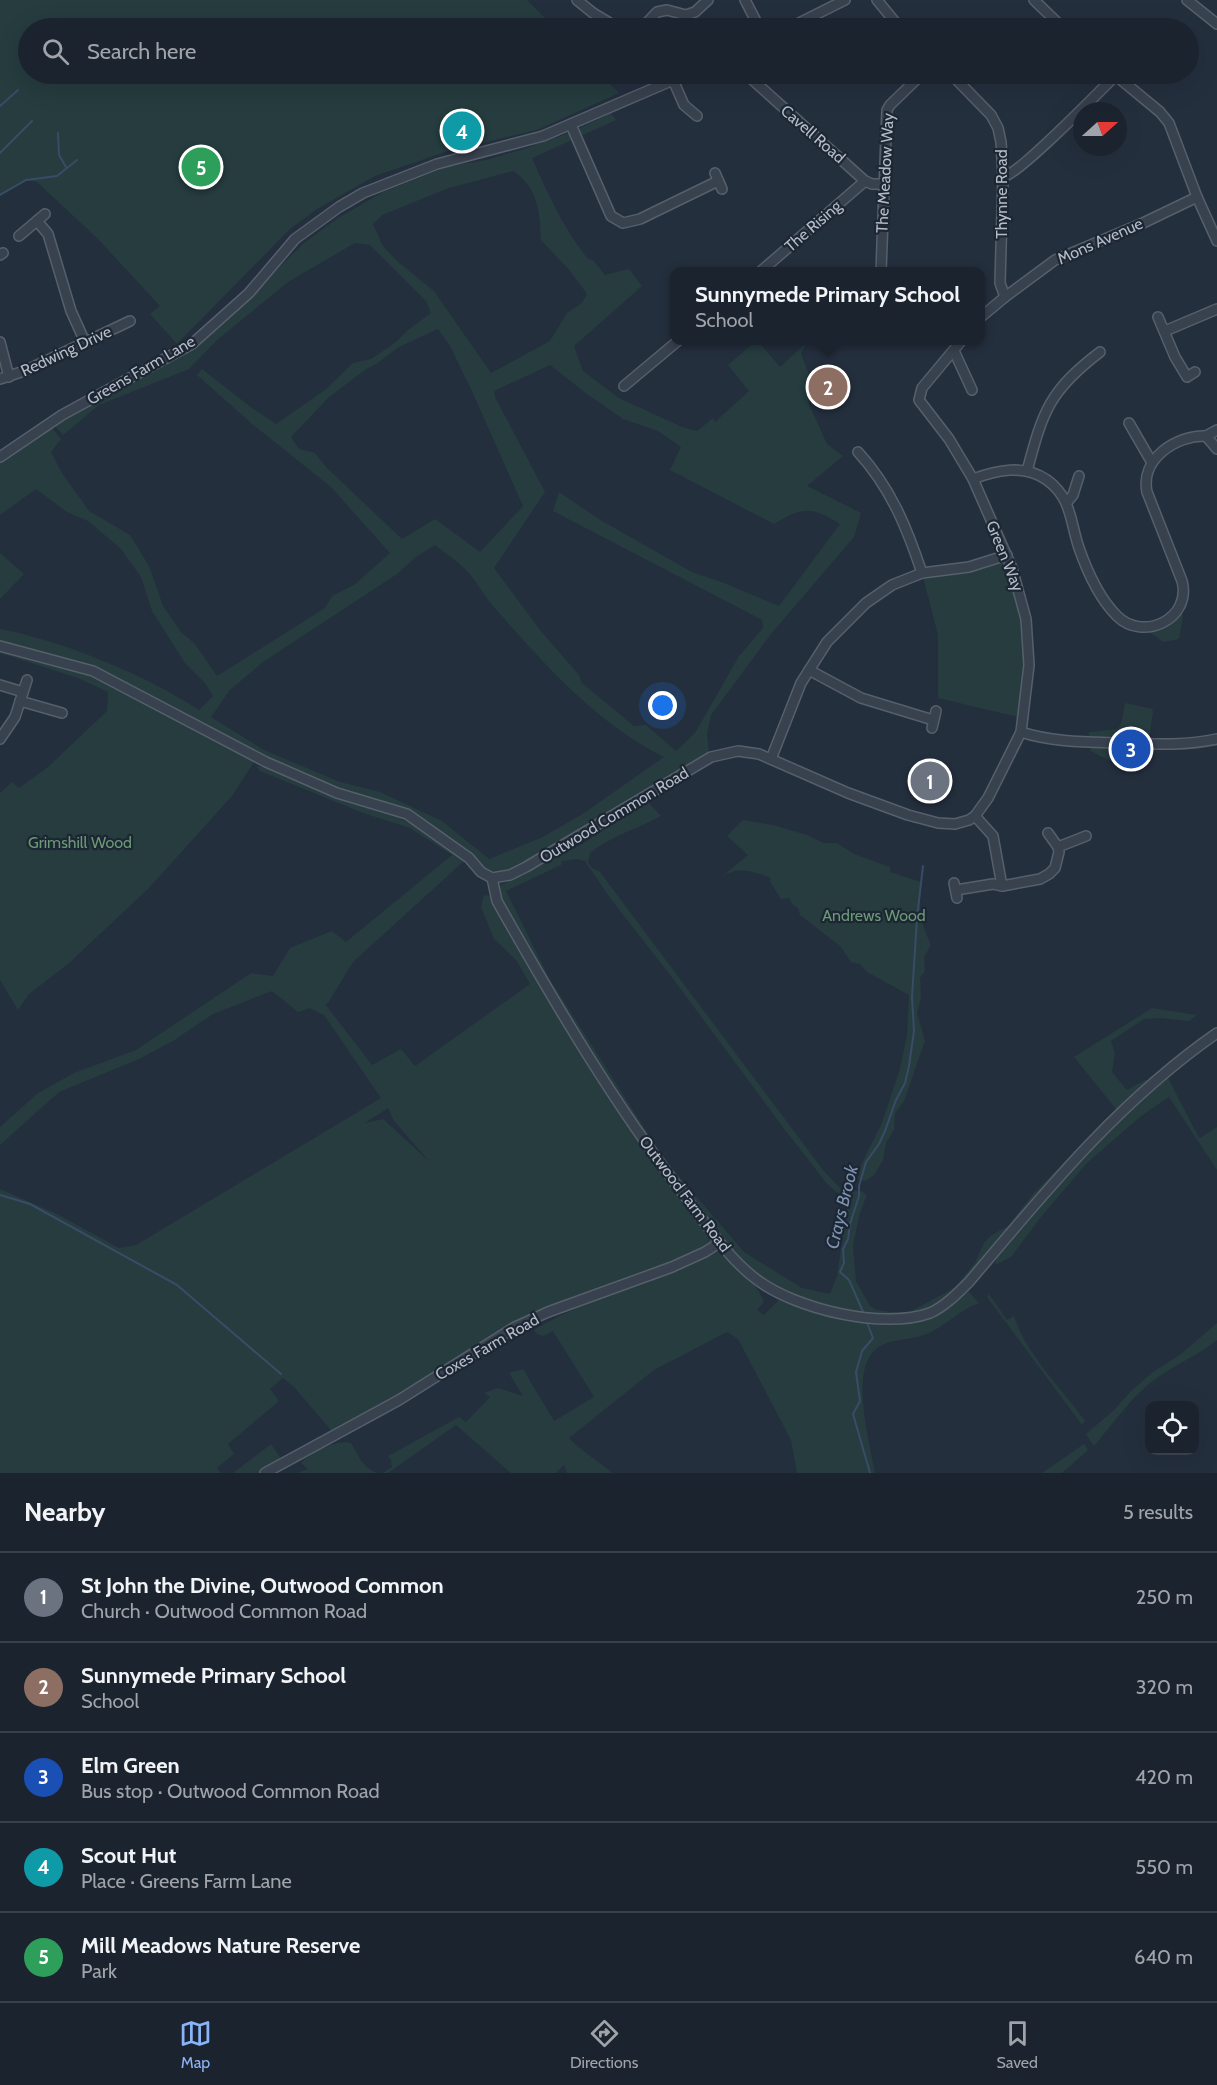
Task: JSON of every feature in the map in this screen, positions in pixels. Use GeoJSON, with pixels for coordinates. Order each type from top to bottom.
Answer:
{"type":"FeatureCollection","features":[{"type":"Feature","properties":{"kind":"street"},"geometry":{"type":"LineString","coordinates":[[577,0],[600,18]]}},
{"type":"Feature","properties":{"kind":"street"},"geometry":{"type":"LineString","coordinates":[[651,18],[657,12],[667,10],[686,15],[695,12],[708,0]]}},
{"type":"Feature","properties":{"kind":"street"},"geometry":{"type":"LineString","coordinates":[[745,0],[754,18]]}},
{"type":"Feature","properties":{"kind":"street"},"geometry":{"type":"LineString","coordinates":[[809,18],[845,0]]}},
{"type":"Feature","properties":{"kind":"street"},"geometry":{"type":"LineString","coordinates":[[877,0],[892,18]]}},
{"type":"Feature","properties":{"kind":"street"},"geometry":{"type":"LineString","coordinates":[[1034,0],[1053,18]]}},
{"type":"Feature","properties":{"kind":"street"},"geometry":{"type":"LineString","coordinates":[[1187,0],[1217,24]]}},
{"type":"Feature","properties":{"kind":"street","name":"Greens Farm Lane"},"geometry":{"type":"LineString","coordinates":[[0,457],[62,415],[192,344],[249,293],[295,239],[339,207],[363,193],[437,164],[543,136],[664,84]]}},
{"type":"Feature","properties":{"kind":"street"},"geometry":{"type":"LineString","coordinates":[[675,84],[684,105],[697,116]]}},
{"type":"Feature","properties":{"kind":"street","name":"Cavell Road"},"geometry":{"type":"LineString","coordinates":[[757,84],[865,181]]}},
{"type":"Feature","properties":{"kind":"street","name":"The Meadow Way"},"geometry":{"type":"LineString","coordinates":[[881,267],[887,110],[912,84]]}},
{"type":"Feature","properties":{"kind":"street","name":"Thynne Road"},"geometry":{"type":"LineString","coordinates":[[962,84],[991,115],[998,128],[1001,142],[1003,177],[1000,283],[1005,297]]}},
{"type":"Feature","properties":{"kind":"street"},"geometry":{"type":"LineString","coordinates":[[1003,177],[1007,177],[1025,162],[1105,84]]}},
{"type":"Feature","properties":{"kind":"street"},"geometry":{"type":"LineString","coordinates":[[1127,84],[1160,112],[1169,123],[1197,197],[1217,241]]}},
{"type":"Feature","properties":{"kind":"street"},"geometry":{"type":"LineString","coordinates":[[571,125],[611,216],[623,223],[640,219],[718,181]]}},
{"type":"Feature","properties":{"kind":"street"},"geometry":{"type":"LineString","coordinates":[[865,181],[872,184],[884,184]]}},
{"type":"Feature","properties":{"kind":"street","name":"The Rising"},"geometry":{"type":"LineString","coordinates":[[766,267],[865,181]]}},
{"type":"Feature","properties":{"kind":"street","name":"Mons Avenue"},"geometry":{"type":"LineString","coordinates":[[985,314],[1056,260],[1197,197]]}},
{"type":"Feature","properties":{"kind":"street"},"geometry":{"type":"LineString","coordinates":[[19,236],[45,214]]}},
{"type":"Feature","properties":{"kind":"street"},"geometry":{"type":"LineString","coordinates":[[37,221],[48,234],[71,311],[85,342]]}},
{"type":"Feature","properties":{"kind":"street"},"geometry":{"type":"LineString","coordinates":[[1165,331],[1217,309]]}},
{"type":"Feature","properties":{"kind":"street"},"geometry":{"type":"LineString","coordinates":[[1158,317],[1175,357],[1187,377],[1195,372]]}},
{"type":"Feature","properties":{"kind":"street","name":"Redwing Drive"},"geometry":{"type":"LineString","coordinates":[[4,378],[27,370],[130,321]]}},
{"type":"Feature","properties":{"kind":"street"},"geometry":{"type":"LineString","coordinates":[[0,342],[4,378]]}},
{"type":"Feature","properties":{"kind":"street"},"geometry":{"type":"LineString","coordinates":[[624,386],[673,345]]}},
{"type":"Feature","properties":{"kind":"street"},"geometry":{"type":"LineString","coordinates":[[958,345],[954,351],[972,390]]}},
{"type":"Feature","properties":{"kind":"street","name":"Green Way"},"geometry":{"type":"LineString","coordinates":[[954,351],[922,388],[919,400],[949,439],[973,479],[1007,555],[1022,600],[1029,645],[1029,674],[1021,716],[1021,732]]}},
{"type":"Feature","properties":{"kind":"street"},"geometry":{"type":"LineString","coordinates":[[1027,471],[1048,404],[1075,371],[1100,352]]}},
{"type":"Feature","properties":{"kind":"street"},"geometry":{"type":"LineString","coordinates":[[1091,359],[1098,368]]}},
{"type":"Feature","properties":{"kind":"street"},"geometry":{"type":"LineString","coordinates":[[1129,423],[1151,461]]}},
{"type":"Feature","properties":{"kind":"street"},"geometry":{"type":"LineString","coordinates":[[973,479],[1005,470],[1027,471],[1047,480],[1067,502],[1085,563],[1116,615],[1132,625],[1143,627],[1164,623],[1180,608],[1184,588],[1170,545],[1147,492],[1151,461],[1176,443],[1196,436],[1206,436],[1217,429]]}},
{"type":"Feature","properties":{"kind":"street"},"geometry":{"type":"LineString","coordinates":[[1206,436],[1217,449]]}},
{"type":"Feature","properties":{"kind":"street"},"geometry":{"type":"LineString","coordinates":[[858,452],[874,470],[902,516],[922,573]]}},
{"type":"Feature","properties":{"kind":"street"},"geometry":{"type":"LineString","coordinates":[[864,477],[874,470]]}},
{"type":"Feature","properties":{"kind":"street"},"geometry":{"type":"LineString","coordinates":[[1067,502],[1079,476]]}},
{"type":"Feature","properties":{"kind":"street"},"geometry":{"type":"LineString","coordinates":[[771,759],[790,706],[809,670],[834,634],[866,603],[892,585],[922,573],[969,567],[1007,555]]}},
{"type":"Feature","properties":{"kind":"street"},"geometry":{"type":"LineString","coordinates":[[0,646],[93,671],[266,762],[337,793],[407,814],[469,858],[481,872],[492,878]]}},
{"type":"Feature","properties":{"kind":"street"},"geometry":{"type":"LineString","coordinates":[[809,670],[861,698],[934,720]]}},
{"type":"Feature","properties":{"kind":"street"},"geometry":{"type":"LineString","coordinates":[[0,739],[15,717],[27,680]]}},
{"type":"Feature","properties":{"kind":"street"},"geometry":{"type":"LineString","coordinates":[[0,685],[22,697],[62,713]]}},
{"type":"Feature","properties":{"kind":"street"},"geometry":{"type":"LineString","coordinates":[[1002,886],[993,836],[975,816],[1001,776],[1021,732],[1105,743],[1173,744],[1217,739]]}},
{"type":"Feature","properties":{"kind":"street","name":"Outwood Common Road"},"geometry":{"type":"LineString","coordinates":[[492,878],[510,875],[526,867],[711,757],[738,751],[759,754],[848,793],[928,821],[955,824],[975,816]]}},
{"type":"Feature","properties":{"kind":"street"},"geometry":{"type":"LineString","coordinates":[[956,890],[993,884],[1002,886],[1040,879],[1049,874],[1055,868],[1059,858],[1058,847],[1048,833]]}},
{"type":"Feature","properties":{"kind":"street"},"geometry":{"type":"LineString","coordinates":[[1058,847],[1086,836]]}},
{"type":"Feature","properties":{"kind":"street","name":"Outwood Farm Road"},"geometry":{"type":"LineString","coordinates":[[492,878],[497,901],[578,1039],[647,1146],[719,1243],[756,1280],[788,1298],[828,1311],[859,1317],[898,1320],[931,1312],[953,1297],[969,1282],[1054,1181],[1123,1111],[1165,1071],[1217,1033]]}},
{"type":"Feature","properties":{"kind":"street","name":"Coxes Farm Road"},"geometry":{"type":"LineString","coordinates":[[266,1473],[399,1400],[515,1328],[548,1312],[672,1267],[719,1243]]}},
{"type":"Feature","properties":{"kind":"green space"},"geometry":{"type":"Polygon","coordinates":[[[0,0],[527,0],[545,18],[18,18],[18,84],[610,84],[619,93],[537,130],[448,151],[375,176],[317,209],[290,229],[177,344],[150,314],[160,306],[98,239],[37,182],[26,180],[0,195],[0,0]]]}},
{"type":"Feature","properties":{"kind":"green space","name":"Grimshill Wood"},"geometry":{"type":"Polygon","coordinates":[[[611,113],[616,120],[532,158],[550,198],[588,259],[593,260],[605,275],[629,269],[642,286],[574,346],[583,371],[619,398],[682,427],[697,431],[713,418],[715,422],[749,391],[728,365],[751,345],[761,345],[780,367],[806,345],[801,354],[818,397],[808,402],[827,444],[843,456],[807,486],[861,513],[854,537],[771,634],[711,715],[707,734],[709,754],[553,850],[500,871],[485,871],[437,829],[409,813],[335,789],[183,722],[254,762],[232,796],[148,889],[68,964],[29,994],[18,1010],[0,980],[0,793],[12,782],[19,788],[48,767],[107,711],[108,692],[78,678],[0,653],[0,646],[94,670],[65,658],[0,642],[0,629],[76,650],[130,672],[199,710],[213,696],[205,683],[185,663],[152,611],[141,577],[121,549],[88,521],[67,512],[36,489],[0,515],[0,461],[51,427],[61,439],[51,452],[62,473],[89,511],[130,535],[149,566],[163,606],[181,632],[195,644],[217,676],[325,608],[332,596],[354,585],[390,553],[331,487],[252,424],[197,375],[202,369],[276,424],[325,390],[353,363],[371,359],[396,342],[431,313],[426,301],[370,245],[355,243],[288,282],[216,341],[189,369],[99,405],[63,435],[54,425],[86,405],[185,354],[207,338],[304,243],[338,218],[383,192],[446,167],[486,160],[574,131],[611,113]],[[513,171],[449,188],[382,215],[373,224],[383,246],[397,261],[434,291],[491,373],[550,341],[567,313],[582,303],[587,294],[570,271],[541,240],[540,220],[533,193],[521,177],[513,171]],[[438,329],[399,347],[366,369],[328,398],[291,437],[299,449],[315,453],[326,467],[402,539],[435,519],[480,552],[523,506],[471,389],[450,346],[438,329]],[[550,365],[494,391],[495,397],[545,492],[494,568],[540,630],[579,675],[582,683],[634,726],[646,725],[676,751],[695,733],[739,656],[763,628],[762,620],[553,511],[559,492],[602,521],[692,572],[779,606],[840,524],[821,514],[807,511],[792,514],[774,524],[670,470],[681,447],[658,431],[623,419],[550,365]],[[435,545],[416,557],[397,574],[263,662],[230,690],[211,717],[264,750],[340,782],[380,792],[442,821],[489,859],[543,837],[584,813],[664,757],[616,727],[572,691],[490,603],[471,575],[435,545]]]}},
{"type":"Feature","properties":{"kind":"green space"},"geometry":{"type":"Polygon","coordinates":[[[0,553],[24,574],[0,599],[0,553]]]}},
{"type":"Feature","properties":{"kind":"green space"},"geometry":{"type":"Polygon","coordinates":[[[1007,555],[1029,645],[1022,718],[938,698],[938,635],[922,573],[1007,555]]]}},
{"type":"Feature","properties":{"kind":"green space"},"geometry":{"type":"Polygon","coordinates":[[[1180,608],[1183,616],[1179,639],[1163,642],[1143,627],[1152,626],[1180,608]]]}},
{"type":"Feature","properties":{"kind":"green space"},"geometry":{"type":"Polygon","coordinates":[[[1125,703],[1152,709],[1153,712],[1148,744],[1144,744],[1143,756],[1136,769],[1118,764],[1091,751],[1088,742],[1089,732],[1118,729],[1125,703]]]}},
{"type":"Feature","properties":{"kind":"green space"},"geometry":{"type":"Polygon","coordinates":[[[256,766],[351,803],[397,817],[455,851],[464,861],[353,962],[328,1003],[325,1004],[372,1065],[401,1049],[415,1066],[530,984],[516,960],[494,939],[481,907],[484,895],[496,897],[500,902],[497,887],[582,844],[648,802],[661,816],[598,847],[590,853],[588,862],[592,868],[600,872],[823,1170],[846,1194],[861,1191],[867,1195],[860,1213],[853,1245],[856,1281],[870,1306],[877,1310],[906,1314],[954,1288],[975,1263],[984,1243],[992,1235],[1008,1226],[1033,1194],[1116,1109],[1074,1057],[1152,1008],[1197,1015],[1189,1021],[1144,1019],[1111,1041],[1115,1053],[1112,1072],[1127,1090],[1145,1080],[1156,1080],[1165,1072],[1198,1136],[1200,1138],[1217,1127],[1217,1170],[1169,1097],[1141,1116],[1087,1163],[1041,1217],[1011,1257],[995,1265],[999,1246],[954,1297],[969,1292],[979,1303],[931,1332],[886,1343],[876,1349],[868,1359],[862,1390],[875,1473],[797,1473],[791,1440],[738,1339],[727,1332],[654,1370],[569,1438],[612,1473],[567,1473],[564,1465],[556,1473],[511,1473],[456,1425],[388,1473],[383,1473],[392,1467],[388,1456],[459,1417],[466,1422],[490,1397],[484,1393],[498,1388],[523,1396],[509,1373],[523,1369],[554,1421],[594,1397],[553,1331],[543,1336],[534,1330],[574,1309],[654,1279],[716,1251],[750,1279],[764,1302],[757,1310],[764,1315],[784,1295],[762,1282],[719,1243],[705,1252],[548,1312],[335,1435],[295,1388],[283,1378],[270,1389],[279,1401],[228,1444],[234,1454],[217,1468],[221,1473],[0,1473],[0,1189],[59,1215],[119,1248],[136,1245],[381,1098],[324,1015],[310,1008],[298,1012],[272,991],[213,1014],[173,1041],[139,1059],[59,1092],[0,1145],[0,1127],[38,1093],[74,1073],[136,1050],[251,973],[273,976],[290,948],[332,931],[346,942],[452,855],[410,828],[363,813],[260,771],[256,766]],[[577,859],[562,861],[561,865],[506,891],[549,978],[664,1159],[744,1252],[802,1288],[830,1294],[837,1276],[848,1201],[828,1185],[610,898],[585,861],[577,859]],[[388,1108],[365,1123],[383,1119],[430,1162],[394,1121],[388,1108]]]}},
{"type":"Feature","properties":{"kind":"green space","name":"Andrews Wood"},"geometry":{"type":"Polygon","coordinates":[[[743,820],[773,825],[807,835],[824,843],[837,843],[854,854],[890,867],[890,872],[921,882],[921,915],[931,945],[924,957],[925,971],[920,978],[921,997],[917,1013],[925,1041],[904,1101],[895,1113],[894,1130],[886,1143],[883,1160],[874,1175],[866,1181],[858,1180],[861,1165],[881,1125],[899,1072],[907,1036],[909,995],[867,972],[860,964],[851,962],[841,947],[800,915],[798,908],[789,898],[781,899],[770,882],[771,878],[738,871],[719,879],[748,855],[727,836],[743,820]]]}},
{"type":"Feature","properties":{"kind":"green space"},"geometry":{"type":"Polygon","coordinates":[[[989,1294],[1007,1320],[1014,1316],[1036,1358],[1085,1421],[1082,1425],[987,1297],[989,1294]]]}},
{"type":"Feature","properties":{"kind":"green space"},"geometry":{"type":"Polygon","coordinates":[[[1217,1323],[1217,1340],[1146,1387],[1094,1446],[1086,1434],[1153,1372],[1181,1354],[1217,1323]]]}},
{"type":"Feature","properties":{"kind":"green space"},"geometry":{"type":"Polygon","coordinates":[[[351,1443],[364,1464],[377,1473],[297,1473],[308,1469],[301,1463],[310,1456],[328,1446],[351,1443]]]}},
{"type":"Feature","properties":{"kind":"green space"},"geometry":{"type":"Polygon","coordinates":[[[271,1444],[284,1463],[265,1473],[233,1473],[271,1444]]]}},
{"type":"Feature","properties":{"kind":"green space"},"geometry":{"type":"Polygon","coordinates":[[[1084,1444],[1088,1450],[1062,1473],[1042,1473],[1084,1444]]]}},
{"type":"Feature","properties":{"kind":"waterway"},"geometry":{"type":"LineString","coordinates":[[0,106],[18,90]]}},
{"type":"Feature","properties":{"kind":"waterway"},"geometry":{"type":"LineString","coordinates":[[0,153],[32,121]]}},
{"type":"Feature","properties":{"kind":"waterway"},"geometry":{"type":"LineString","coordinates":[[58,133],[59,155],[66,167]]}},
{"type":"Feature","properties":{"kind":"waterway"},"geometry":{"type":"LineString","coordinates":[[0,195],[26,180],[57,176],[77,160]]}},
{"type":"Feature","properties":{"kind":"waterway","name":"Crays Brook"},"geometry":{"type":"LineString","coordinates":[[864,1314],[849,1280],[840,1272],[844,1263],[843,1249],[848,1239],[866,1162],[885,1131],[905,1083],[909,1066],[914,1031],[912,997],[923,866]]}},
{"type":"Feature","properties":{"kind":"waterway"},"geometry":{"type":"LineString","coordinates":[[0,1195],[30,1204],[177,1285],[281,1374]]}},
{"type":"Feature","properties":{"kind":"waterway","name":"Crays Brook"},"geometry":{"type":"LineString","coordinates":[[866,1320],[873,1338],[862,1351],[856,1372],[860,1401],[853,1414],[870,1473]]}},
{"type":"Feature","properties":{"kind":"place","name":"Scout Hut"},"geometry":{"type":"Point","coordinates":[462,131]}},
{"type":"Feature","properties":{"kind":"place","name":"Mill Meadows Nature Reserve"},"geometry":{"type":"Point","coordinates":[201,167]}},
{"type":"Feature","properties":{"kind":"place","name":"Sunnymede Primary School"},"geometry":{"type":"Point","coordinates":[828,387]}},
{"type":"Feature","properties":{"kind":"place","name":"Elm Green"},"geometry":{"type":"Point","coordinates":[1131,749]}},
{"type":"Feature","properties":{"kind":"place","name":"St John the Divine, Outwood Common"},"geometry":{"type":"Point","coordinates":[930,781]}}]}
